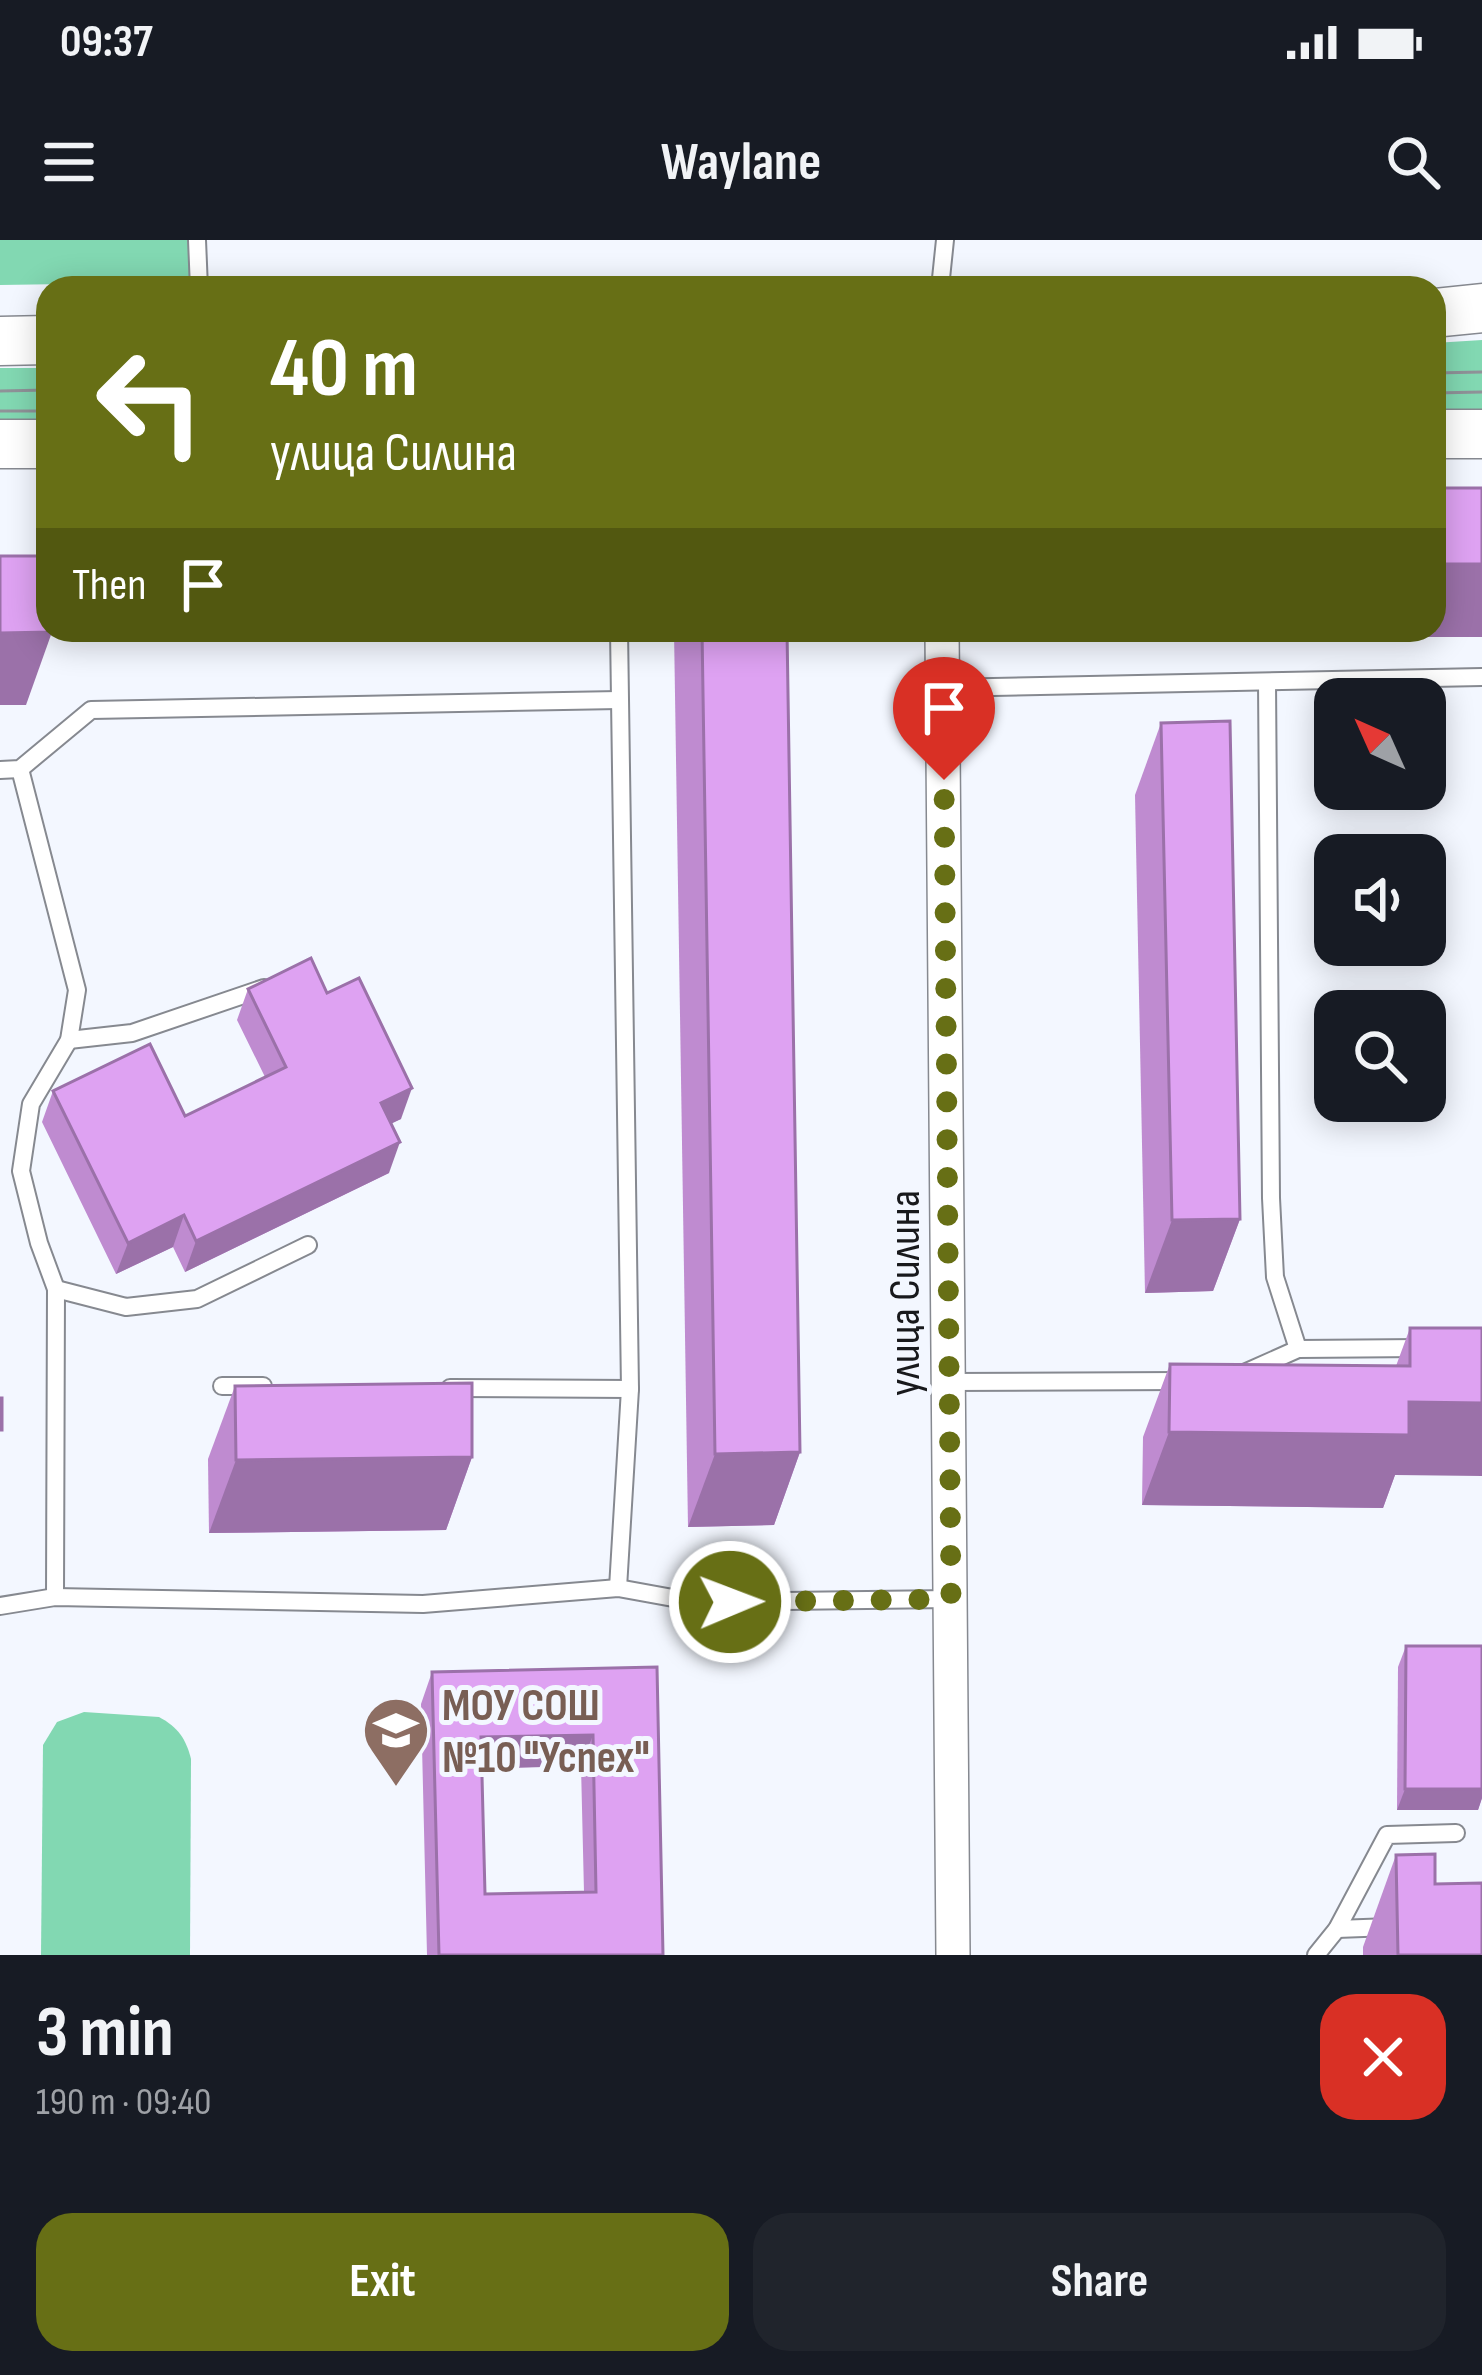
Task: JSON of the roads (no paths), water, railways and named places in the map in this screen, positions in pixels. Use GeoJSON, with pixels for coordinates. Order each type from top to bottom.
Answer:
{"type":"FeatureCollection","features":[{"type":"Feature","properties":{"kind":"main road"},"geometry":{"type":"LineString","coordinates":[[1446,312],[1482,308]]}},
{"type":"Feature","properties":{"kind":"main road"},"geometry":{"type":"LineString","coordinates":[[0,341],[36,340]]}},
{"type":"Feature","properties":{"kind":"main road"},"geometry":{"type":"LineString","coordinates":[[1446,434],[1482,434]]}},
{"type":"Feature","properties":{"kind":"main road"},"geometry":{"type":"LineString","coordinates":[[0,444],[36,444]]}},
{"type":"Feature","properties":{"kind":"street","name":"улица Силина"},"geometry":{"type":"LineString","coordinates":[[942,642],[953,1955]]}},
{"type":"Feature","properties":{"kind":"lane"},"geometry":{"type":"LineString","coordinates":[[197,240],[198,276]]}},
{"type":"Feature","properties":{"kind":"lane"},"geometry":{"type":"LineString","coordinates":[[941,276],[945,240]]}},
{"type":"Feature","properties":{"kind":"lane"},"geometry":{"type":"LineString","coordinates":[[618,1588],[629,1389],[619,642]]}},
{"type":"Feature","properties":{"kind":"lane"},"geometry":{"type":"LineString","coordinates":[[943,688],[1482,677]]}},
{"type":"Feature","properties":{"kind":"lane"},"geometry":{"type":"LineString","coordinates":[[1267,682],[1271,1198],[1275,1277],[1298,1349]]}},
{"type":"Feature","properties":{"kind":"lane"},"geometry":{"type":"LineString","coordinates":[[0,770],[20,769],[91,710],[619,700]]}},
{"type":"Feature","properties":{"kind":"lane"},"geometry":{"type":"LineString","coordinates":[[20,769],[77,990],[69,1040],[31,1104],[21,1171],[56,1288],[55,1597]]}},
{"type":"Feature","properties":{"kind":"lane"},"geometry":{"type":"LineString","coordinates":[[69,1040],[132,1033],[281,982]]}},
{"type":"Feature","properties":{"kind":"lane"},"geometry":{"type":"LineString","coordinates":[[56,1288],[126,1307],[197,1299],[308,1245]]}},
{"type":"Feature","properties":{"kind":"lane"},"geometry":{"type":"LineString","coordinates":[[1226,1381],[1298,1349],[1436,1348]]}},
{"type":"Feature","properties":{"kind":"lane"},"geometry":{"type":"LineString","coordinates":[[949,1382],[1205,1381]]}},
{"type":"Feature","properties":{"kind":"lane"},"geometry":{"type":"LineString","coordinates":[[222,1386],[294,1387]]}},
{"type":"Feature","properties":{"kind":"lane"},"geometry":{"type":"LineString","coordinates":[[438,1388],[629,1389]]}},
{"type":"Feature","properties":{"kind":"lane"},"geometry":{"type":"LineString","coordinates":[[0,1606],[55,1597],[423,1604],[618,1588],[695,1602],[951,1599]]}},
{"type":"Feature","properties":{"kind":"lane"},"geometry":{"type":"LineString","coordinates":[[1316,1955],[1337,1929],[1387,1835],[1456,1833]]}},
{"type":"Feature","properties":{"kind":"lane"},"geometry":{"type":"LineString","coordinates":[[1337,1929],[1400,1927]]}},
{"type":"Feature","properties":{"kind":"tram line"},"geometry":{"type":"LineString","coordinates":[[1446,373],[1482,372]]}},
{"type":"Feature","properties":{"kind":"tram line"},"geometry":{"type":"LineString","coordinates":[[0,391],[36,390]]}},
{"type":"Feature","properties":{"kind":"tram line"},"geometry":{"type":"LineString","coordinates":[[1446,393],[1482,392]]}},
{"type":"Feature","properties":{"kind":"tram line"},"geometry":{"type":"LineString","coordinates":[[0,411],[36,411]]}},
{"type":"Feature","properties":{"kind":"place","name":"МОУ СОШ №10 \"Успех\""},"geometry":{"type":"Point","coordinates":[396,1789]}}]}
